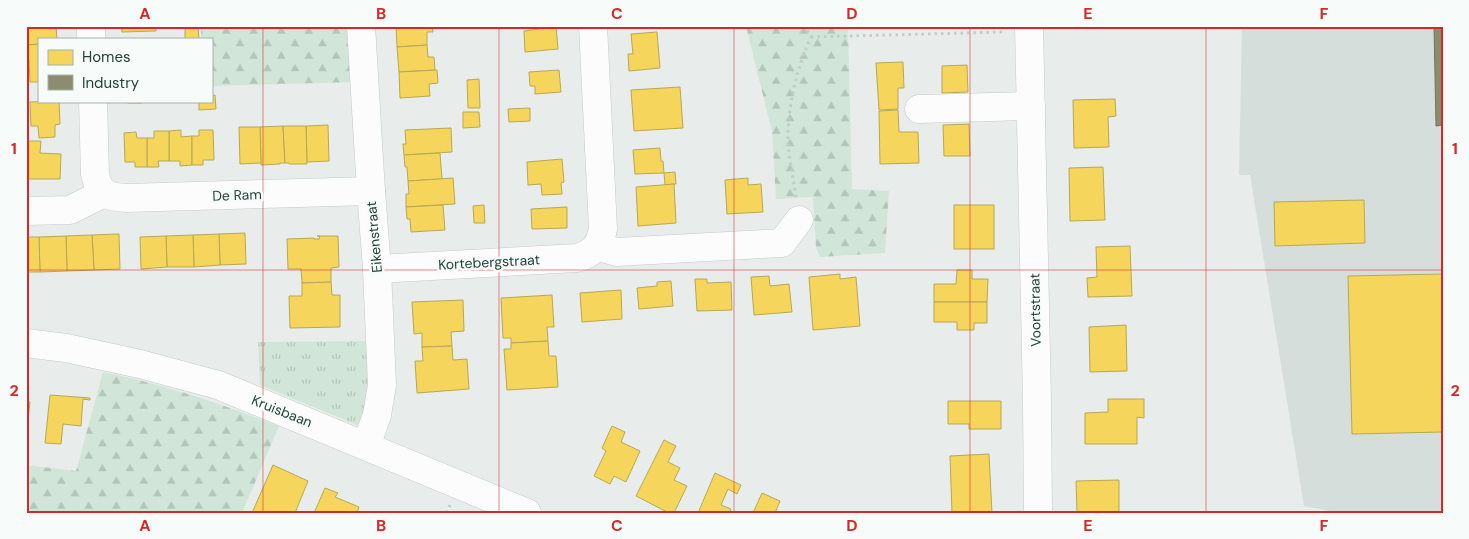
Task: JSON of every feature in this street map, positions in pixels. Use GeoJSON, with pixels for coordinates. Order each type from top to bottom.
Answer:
{"type":"FeatureCollection","features":[{"type":"Feature","properties":{"kind":"street","name":"Eikenstraat"},"geometry":{"type":"LineString","coordinates":[[361,26],[378,269],[382,386],[377,415],[366,446]]}},
{"type":"Feature","properties":{"kind":"street"},"geometry":{"type":"LineString","coordinates":[[592,26],[603,229],[602,238],[598,246],[616,252],[782,243],[799,220]]}},
{"type":"Feature","properties":{"kind":"street","name":"Voortstraat"},"geometry":{"type":"LineString","coordinates":[[1029,29],[1038,513]]}},
{"type":"Feature","properties":{"kind":"street"},"geometry":{"type":"LineString","coordinates":[[26,211],[70,210],[104,193],[97,184],[95,174],[93,102]]}},
{"type":"Feature","properties":{"kind":"street"},"geometry":{"type":"LineString","coordinates":[[919,109],[1031,106]]}},
{"type":"Feature","properties":{"kind":"street","name":"De Ram"},"geometry":{"type":"LineString","coordinates":[[104,193],[114,198],[126,198],[371,190]]}},
{"type":"Feature","properties":{"kind":"street","name":"Kortebergstraat"},"geometry":{"type":"LineString","coordinates":[[378,269],[577,258],[585,256],[598,246]]}},
{"type":"Feature","properties":{"kind":"street","name":"Kruisbaan"},"geometry":{"type":"LineString","coordinates":[[26,343],[66,348],[131,362],[218,385],[527,513]]}},
{"type":"Feature","properties":{"kind":"path"},"geometry":{"type":"LineString","coordinates":[[805,26],[811,37]]}},
{"type":"Feature","properties":{"kind":"path"},"geometry":{"type":"LineString","coordinates":[[811,37],[1029,29]]}},
{"type":"Feature","properties":{"kind":"path"},"geometry":{"type":"LineString","coordinates":[[799,220],[788,135],[794,88],[811,37]]}},
{"type":"Feature","properties":{"kind":"shaded area"},"geometry":{"type":"Polygon","coordinates":[[[1242,26],[1443,26],[1443,513],[1340,513],[1304,506],[1250,175],[1239,175],[1242,26]]]}},
{"type":"Feature","properties":{"kind":"green space"},"geometry":{"type":"Polygon","coordinates":[[[201,26],[353,26],[357,82],[212,86],[212,38],[201,38],[201,26]]]}},
{"type":"Feature","properties":{"kind":"green space"},"geometry":{"type":"Polygon","coordinates":[[[746,26],[848,26],[852,189],[889,191],[885,253],[820,257],[816,248],[813,197],[776,199],[772,132],[746,26]]]}},
{"type":"Feature","properties":{"kind":"green space"},"geometry":{"type":"Polygon","coordinates":[[[372,341],[374,395],[361,423],[357,425],[260,385],[258,342],[372,341]]]}},
{"type":"Feature","properties":{"kind":"green space"},"geometry":{"type":"Polygon","coordinates":[[[103,372],[148,382],[192,395],[279,426],[242,513],[26,513],[26,465],[76,471],[103,372]]]}},
{"type":"Feature","properties":{"kind":"building: Homes"},"geometry":{"type":"Polygon","coordinates":[[[29,26],[56,26],[57,38],[38,38],[38,44],[26,45],[26,30],[29,30],[29,26]]]}},
{"type":"Feature","properties":{"kind":"building: Homes"},"geometry":{"type":"Polygon","coordinates":[[[122,26],[156,26],[156,31],[122,32],[122,26]]]}},
{"type":"Feature","properties":{"kind":"building: Homes"},"geometry":{"type":"Polygon","coordinates":[[[185,26],[198,26],[199,38],[185,38],[185,26]]]}},
{"type":"Feature","properties":{"kind":"building: Homes"},"geometry":{"type":"Polygon","coordinates":[[[396,26],[432,26],[433,32],[427,32],[427,45],[397,47],[396,26]]]}},
{"type":"Feature","properties":{"kind":"building: Homes"},"geometry":{"type":"Polygon","coordinates":[[[539,26],[556,26],[558,49],[525,52],[524,31],[539,29],[539,26]]]}},
{"type":"Feature","properties":{"kind":"building: Homes"},"geometry":{"type":"Polygon","coordinates":[[[657,32],[660,68],[629,71],[628,54],[633,54],[631,34],[657,32]]]}},
{"type":"Feature","properties":{"kind":"building: Homes"},"geometry":{"type":"Polygon","coordinates":[[[38,44],[38,82],[30,82],[29,60],[26,60],[26,45],[38,44]]]}},
{"type":"Feature","properties":{"kind":"building: Homes"},"geometry":{"type":"Polygon","coordinates":[[[427,45],[428,57],[434,57],[435,70],[399,72],[397,47],[427,45]]]}},
{"type":"Feature","properties":{"kind":"building: Homes"},"geometry":{"type":"Polygon","coordinates":[[[903,62],[904,88],[898,88],[898,109],[879,110],[876,63],[903,62]]]}},
{"type":"Feature","properties":{"kind":"building: Homes"},"geometry":{"type":"Polygon","coordinates":[[[967,65],[968,92],[942,93],[942,66],[967,65]]]}},
{"type":"Feature","properties":{"kind":"building: Homes"},"geometry":{"type":"Polygon","coordinates":[[[437,70],[438,83],[429,84],[430,96],[400,98],[399,72],[437,70]]]}},
{"type":"Feature","properties":{"kind":"building: Homes"},"geometry":{"type":"Polygon","coordinates":[[[559,70],[561,92],[535,94],[535,86],[530,86],[529,72],[559,70]]]}},
{"type":"Feature","properties":{"kind":"building: Homes"},"geometry":{"type":"Polygon","coordinates":[[[479,79],[480,108],[468,108],[467,80],[479,79]]]}},
{"type":"Feature","properties":{"kind":"building: Homes"},"geometry":{"type":"Polygon","coordinates":[[[680,87],[683,128],[634,131],[631,90],[680,87]]]}},
{"type":"Feature","properties":{"kind":"building: Homes"},"geometry":{"type":"Polygon","coordinates":[[[215,95],[216,109],[199,110],[199,102],[212,102],[212,96],[215,95]]]}},
{"type":"Feature","properties":{"kind":"building: Homes"},"geometry":{"type":"Polygon","coordinates":[[[1115,99],[1116,116],[1108,117],[1109,147],[1074,148],[1073,100],[1115,99]]]}},
{"type":"Feature","properties":{"kind":"building: Homes"},"geometry":{"type":"Polygon","coordinates":[[[30,102],[59,102],[60,124],[55,125],[55,137],[39,138],[38,126],[31,126],[30,102]]]}},
{"type":"Feature","properties":{"kind":"building: Homes"},"geometry":{"type":"Polygon","coordinates":[[[530,108],[530,121],[509,122],[508,109],[530,108]]]}},
{"type":"Feature","properties":{"kind":"building: Homes"},"geometry":{"type":"Polygon","coordinates":[[[898,110],[899,132],[918,132],[919,163],[880,164],[879,111],[898,110]]]}},
{"type":"Feature","properties":{"kind":"building: Homes"},"geometry":{"type":"Polygon","coordinates":[[[463,112],[479,112],[480,127],[463,128],[463,112]]]}},
{"type":"Feature","properties":{"kind":"building: Homes"},"geometry":{"type":"Polygon","coordinates":[[[969,124],[970,156],[944,156],[943,125],[969,124]]]}},
{"type":"Feature","properties":{"kind":"building: Homes"},"geometry":{"type":"Polygon","coordinates":[[[328,125],[329,161],[307,162],[306,126],[328,125]]]}},
{"type":"Feature","properties":{"kind":"building: Homes"},"geometry":{"type":"Polygon","coordinates":[[[283,126],[285,163],[261,165],[260,127],[283,126]]]}},
{"type":"Feature","properties":{"kind":"building: Homes"},"geometry":{"type":"Polygon","coordinates":[[[283,126],[306,126],[307,164],[285,163],[283,126]]]}},
{"type":"Feature","properties":{"kind":"building: Homes"},"geometry":{"type":"Polygon","coordinates":[[[239,127],[260,127],[261,163],[240,164],[239,127]]]}},
{"type":"Feature","properties":{"kind":"building: Homes"},"geometry":{"type":"Polygon","coordinates":[[[451,128],[452,152],[404,155],[403,144],[406,144],[405,130],[451,128]]]}},
{"type":"Feature","properties":{"kind":"building: Homes"},"geometry":{"type":"Polygon","coordinates":[[[181,130],[181,137],[192,136],[192,165],[180,166],[180,161],[169,161],[169,131],[181,130]]]}},
{"type":"Feature","properties":{"kind":"building: Homes"},"geometry":{"type":"Polygon","coordinates":[[[199,130],[213,130],[214,160],[203,160],[203,165],[192,165],[192,136],[199,136],[199,130]]]}},
{"type":"Feature","properties":{"kind":"building: Homes"},"geometry":{"type":"Polygon","coordinates":[[[154,131],[169,131],[169,161],[158,161],[159,167],[147,167],[147,138],[154,138],[154,131]]]}},
{"type":"Feature","properties":{"kind":"building: Homes"},"geometry":{"type":"Polygon","coordinates":[[[136,132],[137,138],[147,138],[147,167],[135,167],[135,162],[125,162],[124,133],[136,132]]]}},
{"type":"Feature","properties":{"kind":"building: Homes"},"geometry":{"type":"Polygon","coordinates":[[[26,141],[41,141],[40,153],[61,154],[60,179],[26,179],[26,141]]]}},
{"type":"Feature","properties":{"kind":"building: Homes"},"geometry":{"type":"Polygon","coordinates":[[[660,148],[664,173],[635,174],[633,150],[660,148]]]}},
{"type":"Feature","properties":{"kind":"building: Homes"},"geometry":{"type":"Polygon","coordinates":[[[440,153],[442,179],[408,181],[404,155],[440,153]]]}},
{"type":"Feature","properties":{"kind":"building: Homes"},"geometry":{"type":"Polygon","coordinates":[[[562,159],[564,182],[561,183],[562,194],[542,195],[541,184],[528,185],[527,162],[562,159]]]}},
{"type":"Feature","properties":{"kind":"building: Homes"},"geometry":{"type":"Polygon","coordinates":[[[1103,167],[1105,220],[1070,221],[1069,168],[1103,167]]]}},
{"type":"Feature","properties":{"kind":"building: Homes"},"geometry":{"type":"Polygon","coordinates":[[[675,172],[676,184],[665,185],[664,173],[675,172]]]}},
{"type":"Feature","properties":{"kind":"building: Homes"},"geometry":{"type":"Polygon","coordinates":[[[453,178],[455,204],[406,207],[406,194],[409,194],[408,181],[453,178]]]}},
{"type":"Feature","properties":{"kind":"building: Homes"},"geometry":{"type":"Polygon","coordinates":[[[748,178],[748,185],[761,184],[763,212],[727,214],[725,180],[748,178]]]}},
{"type":"Feature","properties":{"kind":"building: Homes"},"geometry":{"type":"Polygon","coordinates":[[[674,184],[676,223],[638,226],[636,187],[674,184]]]}},
{"type":"Feature","properties":{"kind":"building: Homes"},"geometry":{"type":"Polygon","coordinates":[[[1364,200],[1365,243],[1275,246],[1274,202],[1364,200]]]}},
{"type":"Feature","properties":{"kind":"building: Homes"},"geometry":{"type":"Polygon","coordinates":[[[443,205],[445,230],[411,232],[410,219],[407,219],[406,207],[443,205]]]}},
{"type":"Feature","properties":{"kind":"building: Homes"},"geometry":{"type":"Polygon","coordinates":[[[484,205],[485,223],[474,223],[473,206],[484,205]]]}},
{"type":"Feature","properties":{"kind":"building: Homes"},"geometry":{"type":"Polygon","coordinates":[[[954,205],[994,205],[994,249],[954,249],[954,205]]]}},
{"type":"Feature","properties":{"kind":"building: Homes"},"geometry":{"type":"Polygon","coordinates":[[[567,207],[567,228],[532,229],[531,209],[567,207]]]}},
{"type":"Feature","properties":{"kind":"building: Homes"},"geometry":{"type":"Polygon","coordinates":[[[245,233],[246,264],[220,265],[219,234],[245,233]]]}},
{"type":"Feature","properties":{"kind":"building: Homes"},"geometry":{"type":"Polygon","coordinates":[[[119,234],[120,269],[94,270],[92,235],[119,234]]]}},
{"type":"Feature","properties":{"kind":"building: Homes"},"geometry":{"type":"Polygon","coordinates":[[[219,234],[220,265],[194,267],[193,235],[219,234]]]}},
{"type":"Feature","properties":{"kind":"building: Homes"},"geometry":{"type":"Polygon","coordinates":[[[92,235],[94,270],[67,271],[66,236],[92,235]]]}},
{"type":"Feature","properties":{"kind":"building: Homes"},"geometry":{"type":"Polygon","coordinates":[[[193,235],[194,267],[167,267],[166,236],[193,235]]]}},
{"type":"Feature","properties":{"kind":"building: Homes"},"geometry":{"type":"Polygon","coordinates":[[[66,236],[67,271],[40,272],[39,237],[66,236]]]}},
{"type":"Feature","properties":{"kind":"building: Homes"},"geometry":{"type":"Polygon","coordinates":[[[166,236],[167,267],[141,269],[140,237],[166,236]]]}},
{"type":"Feature","properties":{"kind":"building: Homes"},"geometry":{"type":"Polygon","coordinates":[[[320,236],[338,236],[339,267],[331,268],[331,282],[302,283],[301,269],[288,269],[287,239],[319,239],[320,236]]]}},
{"type":"Feature","properties":{"kind":"building: Homes"},"geometry":{"type":"Polygon","coordinates":[[[26,237],[39,237],[40,272],[26,272],[26,237]]]}},
{"type":"Feature","properties":{"kind":"building: Homes"},"geometry":{"type":"Polygon","coordinates":[[[1130,246],[1132,296],[1088,297],[1087,278],[1097,277],[1096,247],[1130,246]]]}},
{"type":"Feature","properties":{"kind":"building: Homes"},"geometry":{"type":"Polygon","coordinates":[[[957,270],[972,270],[972,279],[988,279],[987,302],[934,302],[934,284],[956,284],[957,270]]]}},
{"type":"Feature","properties":{"kind":"building: Homes"},"geometry":{"type":"Polygon","coordinates":[[[840,274],[840,279],[856,277],[860,326],[813,330],[809,277],[840,274]]]}},
{"type":"Feature","properties":{"kind":"building: Homes"},"geometry":{"type":"Polygon","coordinates":[[[1443,274],[1443,432],[1352,434],[1348,276],[1443,274]]]}},
{"type":"Feature","properties":{"kind":"building: Homes"},"geometry":{"type":"Polygon","coordinates":[[[769,276],[770,286],[789,284],[792,312],[754,315],[751,277],[769,276]]]}},
{"type":"Feature","properties":{"kind":"building: Homes"},"geometry":{"type":"Polygon","coordinates":[[[695,279],[707,279],[707,283],[731,282],[732,310],[697,311],[695,279]]]}},
{"type":"Feature","properties":{"kind":"building: Homes"},"geometry":{"type":"Polygon","coordinates":[[[671,281],[673,306],[639,309],[637,288],[657,286],[657,282],[671,281]]]}},
{"type":"Feature","properties":{"kind":"building: Homes"},"geometry":{"type":"Polygon","coordinates":[[[331,282],[332,295],[340,295],[340,327],[290,328],[289,296],[302,296],[302,283],[331,282]]]}},
{"type":"Feature","properties":{"kind":"building: Homes"},"geometry":{"type":"Polygon","coordinates":[[[621,290],[622,319],[582,322],[580,293],[621,290]]]}},
{"type":"Feature","properties":{"kind":"building: Homes"},"geometry":{"type":"Polygon","coordinates":[[[552,295],[554,327],[547,327],[548,341],[511,343],[511,338],[503,338],[501,298],[552,295]]]}},
{"type":"Feature","properties":{"kind":"building: Homes"},"geometry":{"type":"Polygon","coordinates":[[[463,300],[464,331],[451,332],[452,346],[422,347],[422,333],[414,334],[412,302],[463,300]]]}},
{"type":"Feature","properties":{"kind":"building: Homes"},"geometry":{"type":"Polygon","coordinates":[[[934,302],[987,302],[987,323],[974,323],[974,330],[957,330],[957,322],[934,322],[934,302]]]}},
{"type":"Feature","properties":{"kind":"building: Homes"},"geometry":{"type":"Polygon","coordinates":[[[1126,325],[1127,371],[1090,372],[1089,327],[1126,325]]]}},
{"type":"Feature","properties":{"kind":"building: Homes"},"geometry":{"type":"Polygon","coordinates":[[[548,341],[549,356],[556,356],[558,387],[507,390],[504,349],[511,349],[511,343],[548,341]]]}},
{"type":"Feature","properties":{"kind":"building: Homes"},"geometry":{"type":"Polygon","coordinates":[[[452,346],[453,360],[467,359],[469,389],[417,393],[415,361],[423,361],[422,347],[452,346]]]}},
{"type":"Feature","properties":{"kind":"building: Homes"},"geometry":{"type":"Polygon","coordinates":[[[50,395],[90,398],[90,400],[83,399],[81,426],[63,424],[61,444],[45,443],[50,395]]]}},
{"type":"Feature","properties":{"kind":"building: Homes"},"geometry":{"type":"Polygon","coordinates":[[[1108,399],[1144,399],[1144,418],[1137,417],[1137,444],[1085,444],[1085,413],[1108,412],[1108,399]]]}},
{"type":"Feature","properties":{"kind":"building: Homes"},"geometry":{"type":"Polygon","coordinates":[[[948,401],[1001,401],[1001,429],[969,429],[969,424],[948,424],[948,401]]]}},
{"type":"Feature","properties":{"kind":"building: Homes"},"geometry":{"type":"Polygon","coordinates":[[[26,402],[30,402],[26,438],[26,402]]]}},
{"type":"Feature","properties":{"kind":"building: Homes"},"geometry":{"type":"Polygon","coordinates":[[[612,426],[625,432],[621,442],[640,451],[626,482],[614,476],[610,484],[594,476],[606,451],[602,448],[612,426]]]}},
{"type":"Feature","properties":{"kind":"building: Homes"},"geometry":{"type":"Polygon","coordinates":[[[664,440],[676,446],[668,462],[680,468],[674,480],[687,486],[674,513],[669,513],[636,496],[664,440]]]}},
{"type":"Feature","properties":{"kind":"building: Homes"},"geometry":{"type":"Polygon","coordinates":[[[989,454],[992,513],[952,513],[950,456],[989,454]]]}},
{"type":"Feature","properties":{"kind":"building: Homes"},"geometry":{"type":"Polygon","coordinates":[[[273,465],[308,481],[295,513],[252,513],[273,465]]]}},
{"type":"Feature","properties":{"kind":"building: Homes"},"geometry":{"type":"Polygon","coordinates":[[[715,473],[741,485],[737,494],[728,489],[721,505],[731,509],[729,513],[698,513],[715,473]]]}},
{"type":"Feature","properties":{"kind":"building: Homes"},"geometry":{"type":"Polygon","coordinates":[[[1119,480],[1119,513],[1077,513],[1076,481],[1119,480]]]}},
{"type":"Feature","properties":{"kind":"building: Homes"},"geometry":{"type":"Polygon","coordinates":[[[325,488],[338,493],[335,497],[359,507],[357,513],[314,513],[325,488]]]}},
{"type":"Feature","properties":{"kind":"building: Homes"},"geometry":{"type":"Polygon","coordinates":[[[762,493],[780,501],[775,513],[753,513],[762,493]]]}},
{"type":"Feature","properties":{"kind":"building: Industry"},"geometry":{"type":"Polygon","coordinates":[[[1434,26],[1443,26],[1443,125],[1436,126],[1434,26]]]}}]}
